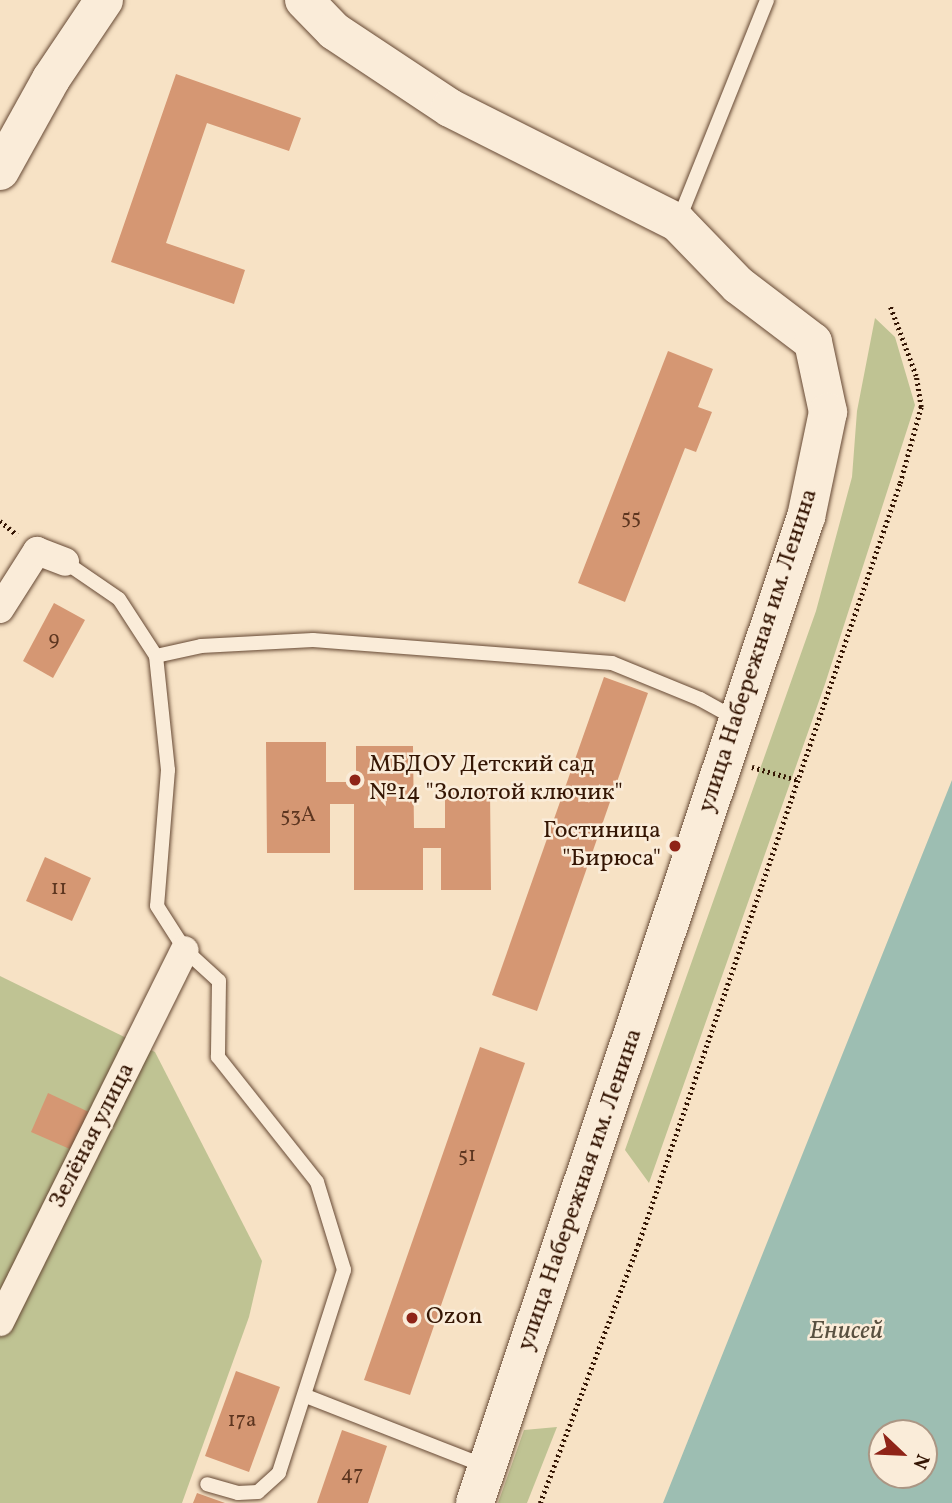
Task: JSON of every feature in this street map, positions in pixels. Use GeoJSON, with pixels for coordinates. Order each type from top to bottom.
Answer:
{"type":"FeatureCollection","features":[{"type":"Feature","properties":{"kind":"street"},"geometry":{"type":"LineString","coordinates":[[0,171],[51,79],[104,0]]}},
{"type":"Feature","properties":{"kind":"street","name":"улица Набережная им. Ленина"},"geometry":{"type":"LineString","coordinates":[[304,0],[334,31],[450,108],[677,222],[738,285],[813,342],[828,412],[806,517],[475,1503]]}},
{"type":"Feature","properties":{"kind":"street"},"geometry":{"type":"LineString","coordinates":[[0,609],[37,551],[65,562]]}},
{"type":"Feature","properties":{"kind":"street","name":"Зелёная улица"},"geometry":{"type":"LineString","coordinates":[[0,1322],[185,950]]}},
{"type":"Feature","properties":{"kind":"lane"},"geometry":{"type":"LineString","coordinates":[[677,222],[767,0]]}},
{"type":"Feature","properties":{"kind":"lane"},"geometry":{"type":"LineString","coordinates":[[65,562],[119,598],[156,656],[168,770],[157,906],[185,950],[219,981],[218,1057],[317,1182],[344,1270],[306,1396],[279,1473],[269,1486],[238,1493],[207,1484]]}},
{"type":"Feature","properties":{"kind":"lane"},"geometry":{"type":"LineString","coordinates":[[156,656],[201,646],[313,640],[612,663],[700,699],[738,721]]}},
{"type":"Feature","properties":{"kind":"lane"},"geometry":{"type":"LineString","coordinates":[[306,1396],[487,1467]]}},
{"type":"Feature","properties":{"kind":"path"},"geometry":{"type":"LineString","coordinates":[[540,1503],[638,1245],[900,483],[921,407],[916,376],[890,306]]}},
{"type":"Feature","properties":{"kind":"path"},"geometry":{"type":"LineString","coordinates":[[725,759],[798,780]]}},
{"type":"Feature","properties":{"kind":"green space"},"geometry":{"type":"Polygon","coordinates":[[[875,318],[895,337],[915,405],[825,684],[649,1183],[625,1150],[816,611],[852,477],[857,411],[875,318]]]}},
{"type":"Feature","properties":{"kind":"green space"},"geometry":{"type":"Polygon","coordinates":[[[0,976],[155,1052],[262,1261],[249,1317],[182,1503],[0,1503],[0,976]]]}},
{"type":"Feature","properties":{"kind":"green space"},"geometry":{"type":"Polygon","coordinates":[[[557,1427],[527,1503],[498,1503],[524,1430],[557,1427]]]}},
{"type":"Feature","properties":{"kind":"water","name":"Енисей"},"geometry":{"type":"Polygon","coordinates":[[[952,780],[952,1503],[663,1503],[952,780]]]}},
{"type":"Feature","properties":{"kind":"building"},"geometry":{"type":"Polygon","coordinates":[[[176,74],[301,118],[289,151],[207,123],[166,243],[245,270],[234,304],[111,262],[176,74]]]}},
{"type":"Feature","properties":{"kind":"building"},"geometry":{"type":"Polygon","coordinates":[[[668,351],[713,369],[698,407],[712,412],[696,452],[685,448],[625,602],[578,583],[668,351]]]}},
{"type":"Feature","properties":{"kind":"building"},"geometry":{"type":"Polygon","coordinates":[[[54,603],[85,620],[53,678],[23,661],[54,603]]]}},
{"type":"Feature","properties":{"kind":"building"},"geometry":{"type":"Polygon","coordinates":[[[604,677],[648,693],[537,1011],[492,995],[604,677]]]}},
{"type":"Feature","properties":{"kind":"building"},"geometry":{"type":"Polygon","coordinates":[[[266,742],[326,742],[326,782],[356,782],[356,746],[413,746],[414,828],[445,828],[445,789],[490,789],[491,890],[441,890],[441,848],[423,848],[423,890],[354,890],[354,804],[330,804],[330,853],[267,853],[266,742]]]}},
{"type":"Feature","properties":{"kind":"building"},"geometry":{"type":"Polygon","coordinates":[[[45,857],[91,878],[72,921],[26,901],[45,857]]]}},
{"type":"Feature","properties":{"kind":"building"},"geometry":{"type":"Polygon","coordinates":[[[480,1047],[525,1063],[410,1395],[364,1380],[480,1047]]]}},
{"type":"Feature","properties":{"kind":"building"},"geometry":{"type":"Polygon","coordinates":[[[48,1093],[89,1112],[72,1150],[31,1132],[48,1093]]]}},
{"type":"Feature","properties":{"kind":"building"},"geometry":{"type":"Polygon","coordinates":[[[236,1371],[280,1387],[249,1472],[205,1456],[236,1371]]]}},
{"type":"Feature","properties":{"kind":"building"},"geometry":{"type":"Polygon","coordinates":[[[342,1430],[387,1446],[368,1503],[317,1503],[342,1430]]]}},
{"type":"Feature","properties":{"kind":"building"},"geometry":{"type":"Polygon","coordinates":[[[197,1493],[225,1503],[193,1503],[197,1493]]]}},
{"type":"Feature","properties":{"kind":"place","name":"МБДОУ Детский сад №14 \"Золотой ключик\""},"geometry":{"type":"Point","coordinates":[355,780]}},
{"type":"Feature","properties":{"kind":"place","name":"Гостиница \"Бирюса\""},"geometry":{"type":"Point","coordinates":[675,846]}},
{"type":"Feature","properties":{"kind":"place","name":"Ozon"},"geometry":{"type":"Point","coordinates":[412,1318]}}]}
